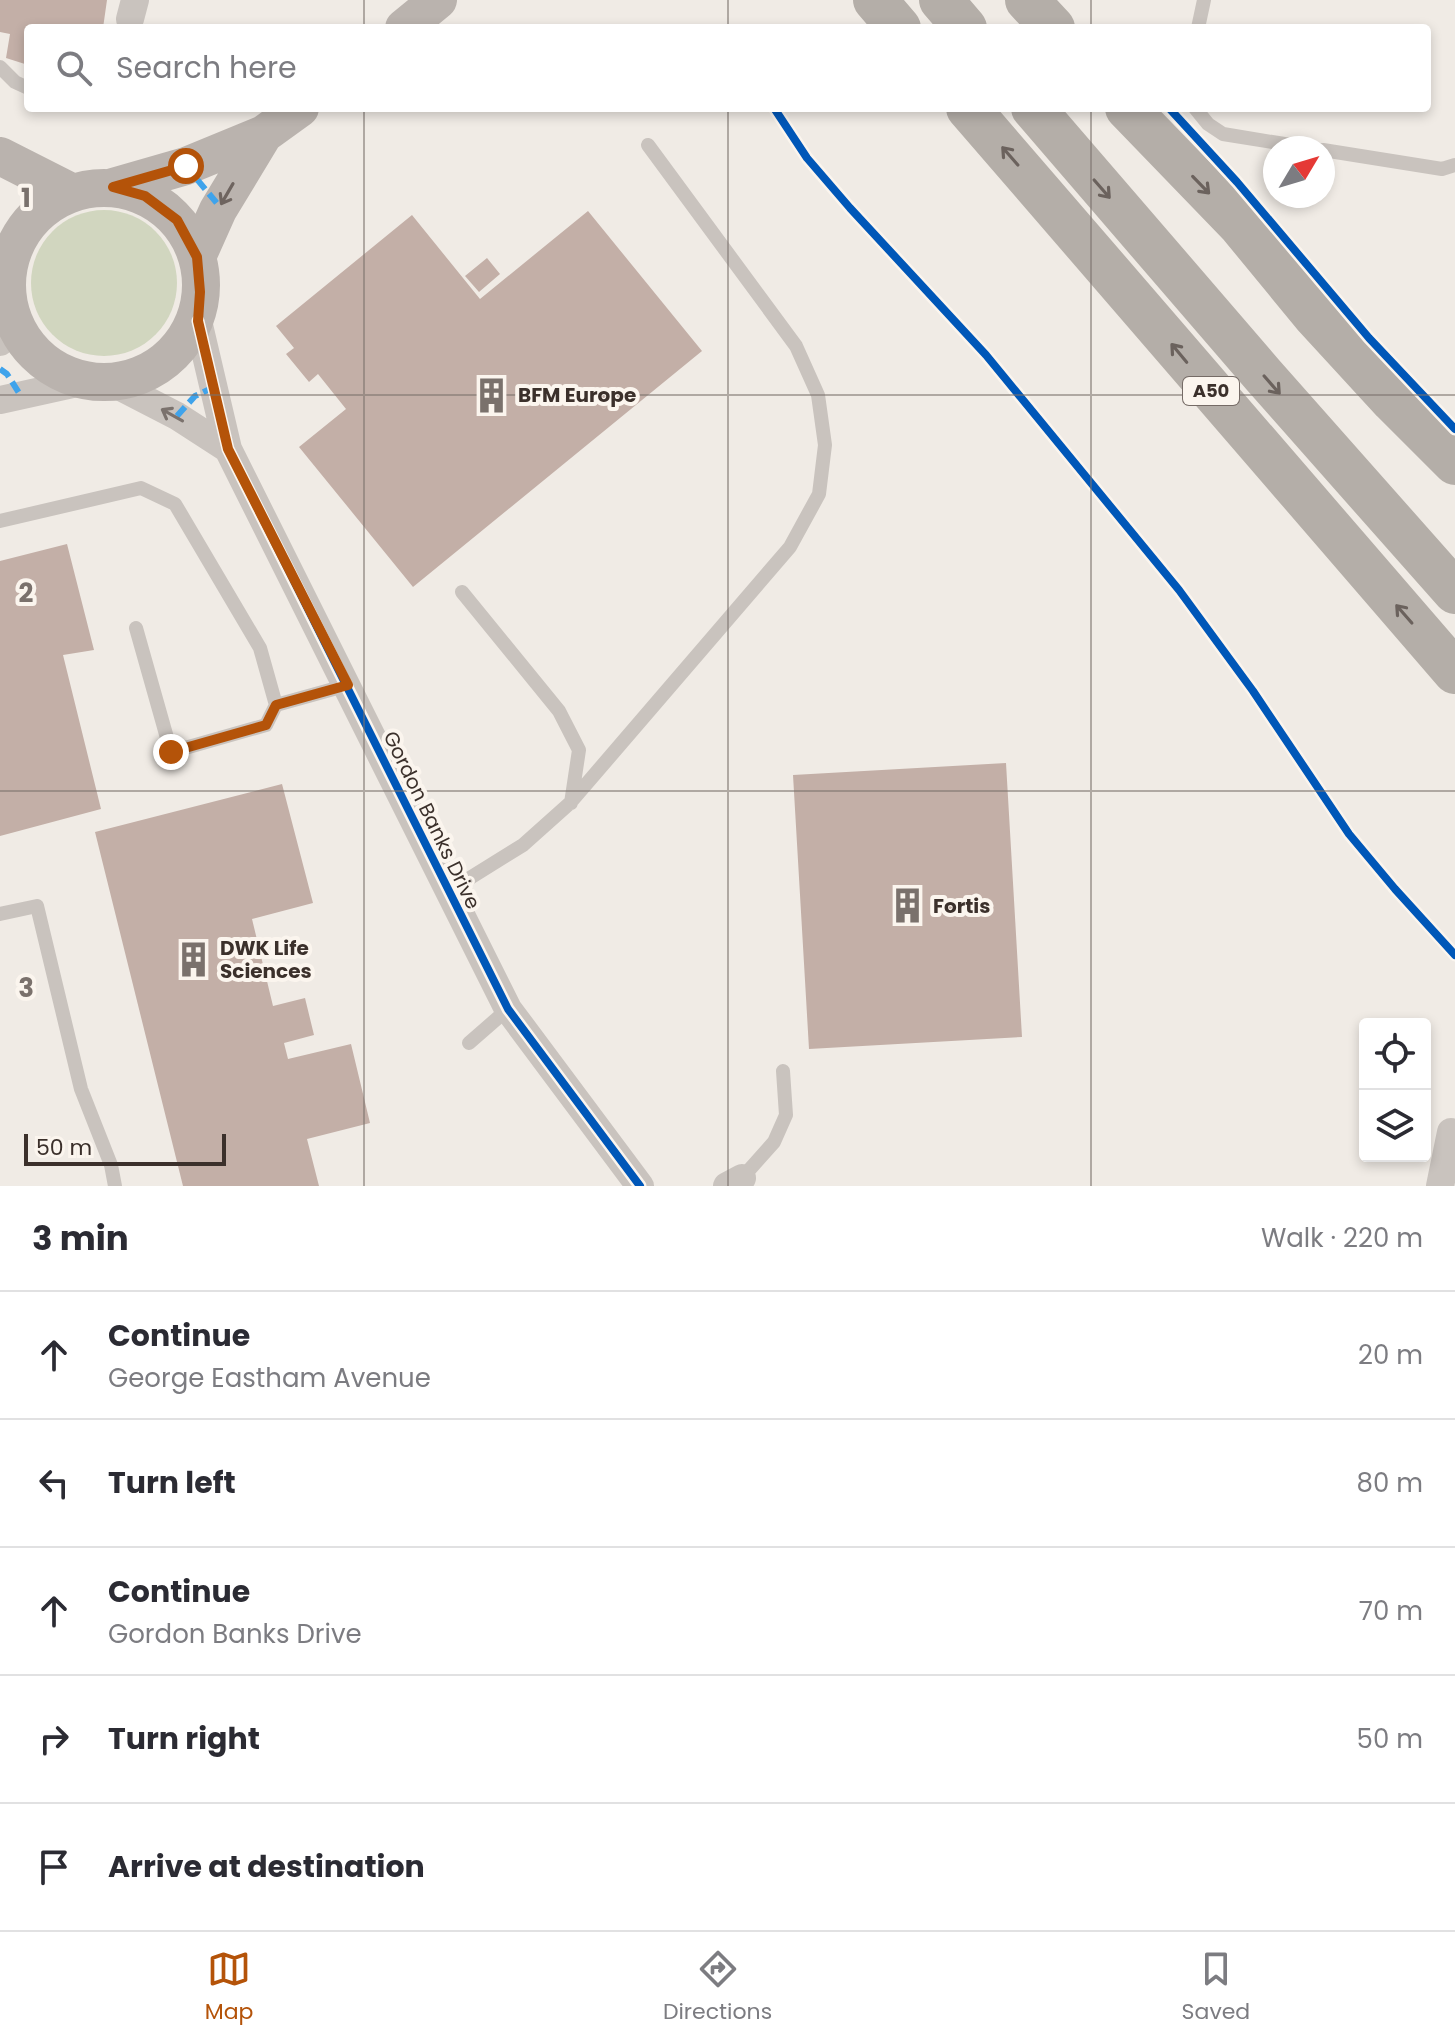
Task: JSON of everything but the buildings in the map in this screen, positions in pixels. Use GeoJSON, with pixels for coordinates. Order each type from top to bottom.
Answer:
{"type":"FeatureCollection","features":[{"type":"Feature","properties":{"kind":"highway"},"geometry":{"type":"LineString","coordinates":[[875,0],[896,24]]}},
{"type":"Feature","properties":{"kind":"highway"},"geometry":{"type":"LineString","coordinates":[[941,0],[962,24]]}},
{"type":"Feature","properties":{"kind":"highway"},"geometry":{"type":"LineString","coordinates":[[1027,0],[1049,24]]}},
{"type":"Feature","properties":{"kind":"highway","name":"A50"},"geometry":{"type":"LineString","coordinates":[[971,112],[1455,672]]}},
{"type":"Feature","properties":{"kind":"highway","name":"A50"},"geometry":{"type":"LineString","coordinates":[[1036,112],[1455,592]]}},
{"type":"Feature","properties":{"kind":"highway"},"geometry":{"type":"LineString","coordinates":[[1131,112],[1240,225],[1314,315],[1455,463]]}},
{"type":"Feature","properties":{"kind":"highway"},"geometry":{"type":"LineString","coordinates":[[1393,401],[1455,479]]}},
{"type":"Feature","properties":{"kind":"main road"},"geometry":{"type":"LineString","coordinates":[[409,24],[438,0]]}},
{"type":"Feature","properties":{"kind":"main road"},"geometry":{"type":"LineString","coordinates":[[113,187],[145,196],[177,220],[197,257],[200,292],[198,321],[172,353],[144,374],[100,383],[57,368],[31,347],[6,312],[10,257],[27,224],[46,205],[71,192],[113,187],[186,166],[264,134],[294,112]]}},
{"type":"Feature","properties":{"kind":"main road"},"geometry":{"type":"LineString","coordinates":[[197,257],[220,207],[264,134]]}},
{"type":"Feature","properties":{"kind":"main road"},"geometry":{"type":"LineString","coordinates":[[0,156],[71,192]]}},
{"type":"Feature","properties":{"kind":"street","name":"Gordon Banks Drive"},"geometry":{"type":"LineString","coordinates":[[198,321],[228,449],[508,1009],[640,1186]]}},
{"type":"Feature","properties":{"kind":"street"},"geometry":{"type":"LineString","coordinates":[[0,400],[100,383],[177,416],[228,449]]}},
{"type":"Feature","properties":{"kind":"street"},"geometry":{"type":"LineString","coordinates":[[1440,1186],[1451,1132]]}},
{"type":"Feature","properties":{"kind":"lane"},"geometry":{"type":"LineString","coordinates":[[1199,24],[1204,0]]}},
{"type":"Feature","properties":{"kind":"lane"},"geometry":{"type":"LineString","coordinates":[[0,67],[24,86]]}},
{"type":"Feature","properties":{"kind":"lane"},"geometry":{"type":"LineString","coordinates":[[1198,112],[1208,124],[1223,134],[1263,141]]}},
{"type":"Feature","properties":{"kind":"lane"},"geometry":{"type":"LineString","coordinates":[[449,891],[523,845],[570,803],[790,547],[819,494],[825,445],[818,395],[796,346],[648,145]]}},
{"type":"Feature","properties":{"kind":"lane"},"geometry":{"type":"LineString","coordinates":[[1335,152],[1442,169],[1455,165]]}},
{"type":"Feature","properties":{"kind":"lane"},"geometry":{"type":"LineString","coordinates":[[0,521],[141,488],[175,504],[260,648],[276,705],[266,725],[171,752],[136,628]]}},
{"type":"Feature","properties":{"kind":"lane"},"geometry":{"type":"LineString","coordinates":[[462,592],[559,711],[579,750],[570,803]]}},
{"type":"Feature","properties":{"kind":"lane"},"geometry":{"type":"LineString","coordinates":[[276,705],[348,685]]}},
{"type":"Feature","properties":{"kind":"lane"},"geometry":{"type":"LineString","coordinates":[[0,914],[37,906],[81,1089],[111,1165],[115,1186]]}},
{"type":"Feature","properties":{"kind":"lane"},"geometry":{"type":"LineString","coordinates":[[469,1043],[508,1009]]}},
{"type":"Feature","properties":{"kind":"lane"},"geometry":{"type":"LineString","coordinates":[[735,1182],[774,1142],[786,1115],[783,1071]]}},
{"type":"Feature","properties":{"kind":"green space"},"geometry":{"type":"Polygon","coordinates":[[[104,210],[132,216],[155,232],[171,255],[177,283],[171,311],[155,334],[132,350],[104,356],[76,350],[53,334],[37,311],[31,283],[37,255],[53,232],[76,216],[104,210]]]}},
{"type":"Feature","properties":{"kind":"marked path"},"geometry":{"type":"LineString","coordinates":[[186,166],[220,207]]}},
{"type":"Feature","properties":{"kind":"marked path"},"geometry":{"type":"LineString","coordinates":[[0,369],[7,374],[21,396]]}},
{"type":"Feature","properties":{"kind":"marked path"},"geometry":{"type":"LineString","coordinates":[[177,416],[195,396],[214,387]]}},
{"type":"Feature","properties":{"kind":"cycle path"},"geometry":{"type":"LineString","coordinates":[[777,112],[807,158],[986,355],[1179,590],[1253,691],[1349,834],[1455,955]]}},
{"type":"Feature","properties":{"kind":"cycle path"},"geometry":{"type":"LineString","coordinates":[[1173,112],[1237,182],[1369,338],[1455,429]]}},
{"type":"Feature","properties":{"kind":"cycle path"},"geometry":{"type":"LineString","coordinates":[[198,321],[228,449],[508,1009],[640,1186]]}},
{"type":"Feature","properties":{"kind":"place","name":"BFM Europe"},"geometry":{"type":"Point","coordinates":[492,395]}},
{"type":"Feature","properties":{"kind":"place","name":"Fortis"},"geometry":{"type":"Point","coordinates":[907,906]}},
{"type":"Feature","properties":{"kind":"place","name":"DWK Life Sciences"},"geometry":{"type":"Point","coordinates":[194,959]}},
{"type":"Feature","properties":{"kind":"route"},"geometry":{"type":"LineString","coordinates":[[171,752],[266,725],[276,705],[348,685],[228,449],[198,321],[200,292],[197,257],[177,220],[145,196],[113,187],[186,166]]}}]}
